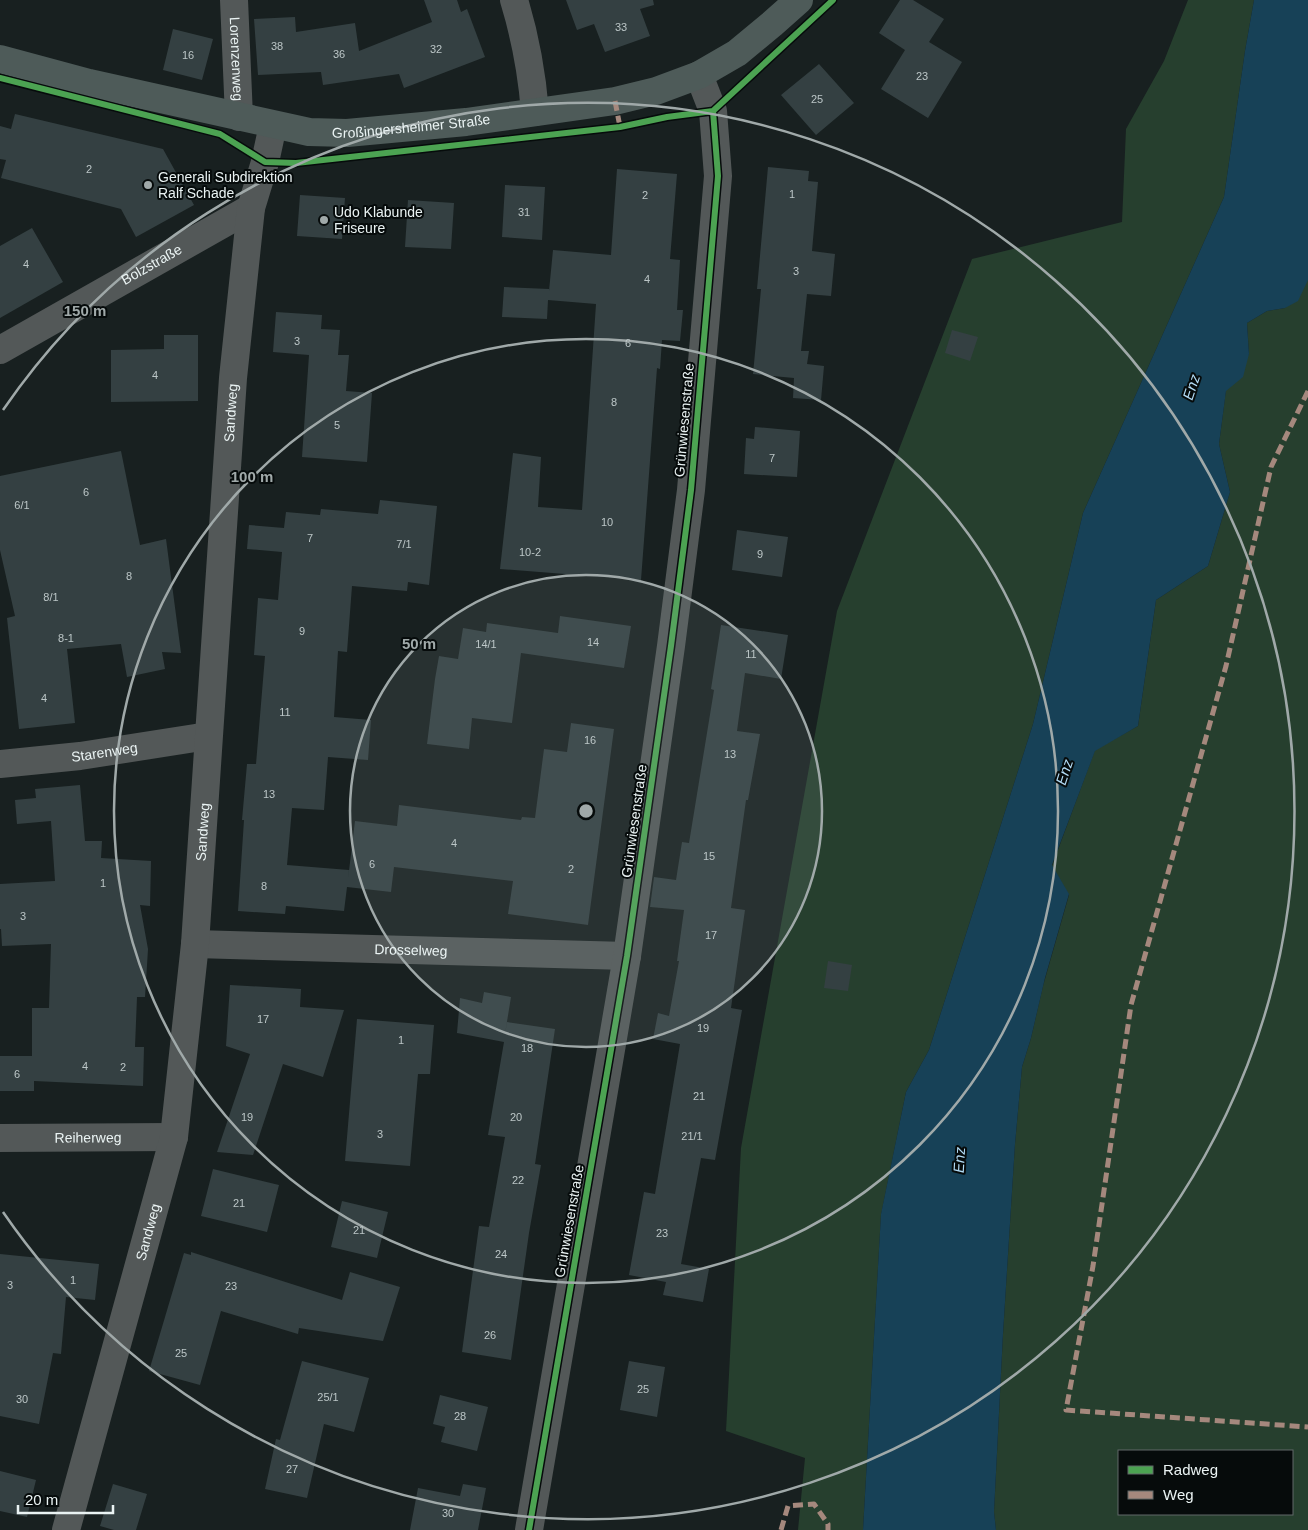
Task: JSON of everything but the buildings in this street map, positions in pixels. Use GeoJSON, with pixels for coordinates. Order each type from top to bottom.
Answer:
{"type":"FeatureCollection","features":[{"type":"Feature","properties":{"kind":"main road","name":"Großingersheimer Straße"},"geometry":{"type":"LineString","coordinates":[[0,60],[273,125],[309,132],[347,133],[466,122],[615,101],[656,91],[699,75],[737,53],[799,0]]}},
{"type":"Feature","properties":{"kind":"street","name":"Lorenzenweg"},"geometry":{"type":"LineString","coordinates":[[234,0],[239,117]]}},
{"type":"Feature","properties":{"kind":"street"},"geometry":{"type":"LineString","coordinates":[[514,0],[528,60],[535,112]]}},
{"type":"Feature","properties":{"kind":"street","name":"Grünwiesenstraße"},"geometry":{"type":"LineString","coordinates":[[529,1530],[627,956],[670,656],[691,490],[718,176],[712,110],[699,75]]}},
{"type":"Feature","properties":{"kind":"street","name":"Sandweg"},"geometry":{"type":"LineString","coordinates":[[66,1530],[174,1137],[196,944],[208,736],[233,378],[251,208],[265,162],[273,125]]}},
{"type":"Feature","properties":{"kind":"street","name":"Bolzstraße"},"geometry":{"type":"LineString","coordinates":[[0,350],[251,208]]}},
{"type":"Feature","properties":{"kind":"street","name":"Starenweg"},"geometry":{"type":"LineString","coordinates":[[0,764],[80,756],[208,736]]}},
{"type":"Feature","properties":{"kind":"street","name":"Drosselweg"},"geometry":{"type":"LineString","coordinates":[[196,944],[627,956]]}},
{"type":"Feature","properties":{"kind":"street","name":"Reiherweg"},"geometry":{"type":"LineString","coordinates":[[0,1138],[174,1137]]}},
{"type":"Feature","properties":{"kind":"green space"},"geometry":{"type":"Polygon","coordinates":[[[1188,0],[1254,0],[1224,197],[1083,513],[1033,724],[929,1050],[906,1092],[881,1215],[863,1530],[798,1530],[805,1458],[726,1431],[741,1148],[837,611],[972,259],[1122,222],[1126,129],[1164,61],[1188,0]]]}},
{"type":"Feature","properties":{"kind":"green space"},"geometry":{"type":"Polygon","coordinates":[[[1308,277],[1308,1530],[996,1530],[994,1512],[1003,1334],[1015,1144],[1022,1067],[1069,895],[1052,866],[1095,750],[1138,726],[1156,600],[1208,566],[1230,492],[1219,444],[1226,390],[1249,354],[1247,323],[1267,311],[1285,308],[1308,277]]]}},
{"type":"Feature","properties":{"kind":"water","name":"Enz"},"geometry":{"type":"Polygon","coordinates":[[[1254,0],[1308,0],[1308,280],[1298,301],[1285,308],[1267,311],[1247,323],[1249,354],[1243,377],[1226,391],[1219,444],[1230,492],[1208,566],[1156,600],[1138,726],[1095,751],[1052,865],[1069,894],[1022,1067],[1015,1144],[1003,1334],[994,1512],[996,1530],[863,1530],[881,1214],[906,1092],[929,1050],[1033,724],[1083,513],[1224,197],[1254,0]]]}},
{"type":"Feature","properties":{"kind":"marked path"},"geometry":{"type":"LineString","coordinates":[[615,101],[620,127]]}},
{"type":"Feature","properties":{"kind":"marked path"},"geometry":{"type":"LineString","coordinates":[[1308,391],[1271,467],[1226,666],[1131,1005],[1093,1266],[1066,1410],[1308,1427]]}},
{"type":"Feature","properties":{"kind":"marked path"},"geometry":{"type":"LineString","coordinates":[[781,1530],[788,1506],[814,1504],[828,1524],[828,1530]]}},
{"type":"Feature","properties":{"kind":"cycle path"},"geometry":{"type":"LineString","coordinates":[[0,78],[220,134],[265,162],[296,163],[620,127],[667,117],[713,111],[833,0]]}},
{"type":"Feature","properties":{"kind":"cycle path"},"geometry":{"type":"LineString","coordinates":[[529,1530],[627,956],[671,646],[691,490],[718,176],[713,111]]}},
{"type":"Feature","properties":{"kind":"place","name":"Generali Subdirektion Ralf Schade"},"geometry":{"type":"Point","coordinates":[148,185]}},
{"type":"Feature","properties":{"kind":"place","name":"Udo Klabunde Friseure"},"geometry":{"type":"Point","coordinates":[324,220]}}]}
